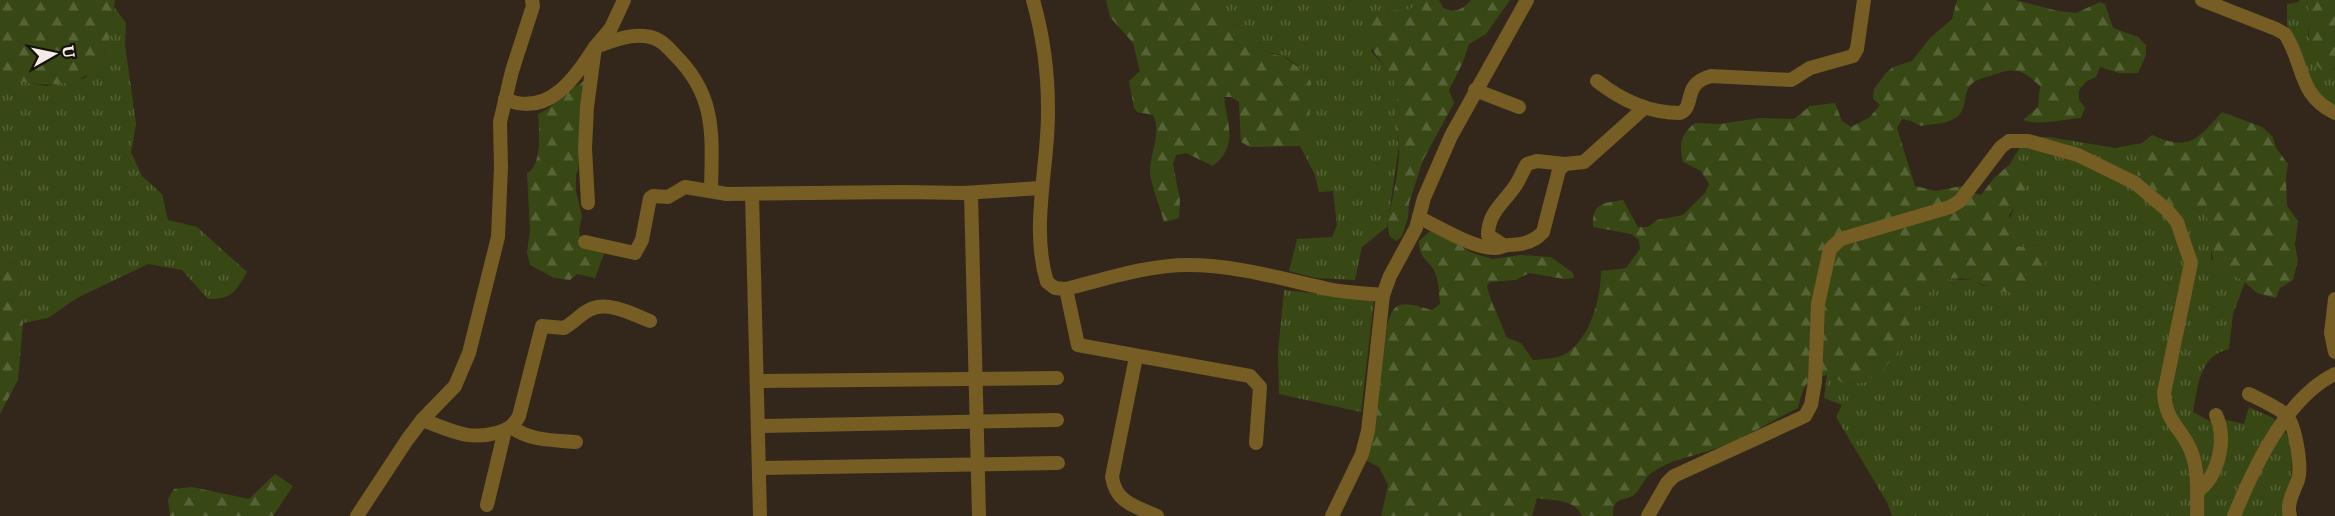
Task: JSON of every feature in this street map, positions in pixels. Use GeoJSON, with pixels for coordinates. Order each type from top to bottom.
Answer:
{"type":"FeatureCollection","features":[{"type":"Feature","properties":{"kind":"street"},"geometry":{"type":"LineString","coordinates":[[357,516],[422,420],[455,386],[469,353],[498,237],[501,185],[500,122],[504,99],[533,6],[532,0]]}},
{"type":"Feature","properties":{"kind":"street"},"geometry":{"type":"LineString","coordinates":[[504,99],[519,105],[534,104],[554,96],[576,76],[611,28],[624,0]]}},
{"type":"Feature","properties":{"kind":"street"},"geometry":{"type":"LineString","coordinates":[[1033,0],[1044,45],[1048,108],[1041,188],[1041,243],[1047,282],[1055,288],[1066,289],[1154,268],[1187,265],[1225,267],[1285,278],[1330,290],[1383,295]]}},
{"type":"Feature","properties":{"kind":"street"},"geometry":{"type":"LineString","coordinates":[[1332,516],[1362,454],[1368,431],[1383,295],[1390,276],[1420,218],[1424,198],[1451,136],[1475,90],[1514,27],[1527,0]]}},
{"type":"Feature","properties":{"kind":"street"},"geometry":{"type":"LineString","coordinates":[[1597,81],[1613,93],[1643,109],[1676,113],[1685,112],[1692,87],[1703,78],[1711,76],[1791,80],[1810,68],[1853,56],[1857,49],[1864,0]]}},
{"type":"Feature","properties":{"kind":"street"},"geometry":{"type":"LineString","coordinates":[[2202,0],[2285,34],[2312,96],[2335,113]]}},
{"type":"Feature","properties":{"kind":"street"},"geometry":{"type":"LineString","coordinates":[[595,47],[615,40],[641,36],[660,39],[680,59],[700,84],[706,101],[712,144],[711,191]]}},
{"type":"Feature","properties":{"kind":"street"},"geometry":{"type":"LineString","coordinates":[[588,203],[585,149],[587,107],[595,47]]}},
{"type":"Feature","properties":{"kind":"street"},"geometry":{"type":"LineString","coordinates":[[1475,90],[1519,107]]}},
{"type":"Feature","properties":{"kind":"street"},"geometry":{"type":"LineString","coordinates":[[1503,245],[1488,235],[1492,216],[1496,207],[1514,188],[1527,164],[1544,160],[1565,164],[1587,160],[1643,109]]}},
{"type":"Feature","properties":{"kind":"street"},"geometry":{"type":"LineString","coordinates":[[1647,516],[1674,476],[1805,416],[1811,405],[1815,382],[1818,304],[1830,249],[1841,239],[1950,207],[1960,201],[2001,147],[2009,141],[2028,141],[2078,155],[2135,183],[2167,210],[2177,222],[2191,262],[2170,359],[2164,393],[2165,408],[2192,453],[2198,492],[2197,516]]}},
{"type":"Feature","properties":{"kind":"street"},"geometry":{"type":"LineString","coordinates":[[1420,218],[1477,244],[1497,248],[1503,245],[1521,246],[1541,235],[1559,170],[1565,164]]}},
{"type":"Feature","properties":{"kind":"street"},"geometry":{"type":"LineString","coordinates":[[585,242],[634,253],[642,240],[652,197],[668,197],[685,187],[727,194],[971,193],[1041,188]]}},
{"type":"Feature","properties":{"kind":"street"},"geometry":{"type":"LineString","coordinates":[[971,193],[979,516]]}},
{"type":"Feature","properties":{"kind":"street"},"geometry":{"type":"LineString","coordinates":[[752,194],[760,516]]}},
{"type":"Feature","properties":{"kind":"street"},"geometry":{"type":"LineString","coordinates":[[1066,289],[1078,345],[1250,376],[1260,387],[1256,443]]}},
{"type":"Feature","properties":{"kind":"street"},"geometry":{"type":"LineString","coordinates":[[2335,299],[2331,333],[2335,352]]}},
{"type":"Feature","properties":{"kind":"street"},"geometry":{"type":"LineString","coordinates":[[487,505],[508,428],[519,416],[542,326],[564,328],[584,313],[598,307],[616,309],[650,321]]}},
{"type":"Feature","properties":{"kind":"street"},"geometry":{"type":"LineString","coordinates":[[1136,357],[1112,477],[1113,485],[1121,499],[1157,516]]}},
{"type":"Feature","properties":{"kind":"street"},"geometry":{"type":"LineString","coordinates":[[2234,516],[2247,483],[2287,416],[2306,392],[2335,374]]}},
{"type":"Feature","properties":{"kind":"street"},"geometry":{"type":"LineString","coordinates":[[757,381],[1057,378]]}},
{"type":"Feature","properties":{"kind":"street"},"geometry":{"type":"LineString","coordinates":[[2249,394],[2287,416],[2295,439],[2299,468],[2289,507],[2290,516]]}},
{"type":"Feature","properties":{"kind":"street"},"geometry":{"type":"LineString","coordinates":[[2198,492],[2206,485],[2219,453],[2222,433],[2216,415]]}},
{"type":"Feature","properties":{"kind":"street"},"geometry":{"type":"LineString","coordinates":[[422,420],[478,437],[508,428],[536,439],[576,442]]}},
{"type":"Feature","properties":{"kind":"street"},"geometry":{"type":"LineString","coordinates":[[758,426],[1057,420]]}},
{"type":"Feature","properties":{"kind":"street"},"geometry":{"type":"LineString","coordinates":[[759,468],[1058,463]]}},
{"type":"Feature","properties":{"kind":"green space"},"geometry":{"type":"Polygon","coordinates":[[[0,0],[115,0],[110,36],[104,55],[96,68],[85,76],[58,84],[28,83],[0,77],[0,0]]]}},
{"type":"Feature","properties":{"kind":"green space"},"geometry":{"type":"Polygon","coordinates":[[[1106,0],[1209,0],[1210,5],[1228,24],[1249,26],[1264,50],[1283,56],[1306,73],[1311,82],[1309,134],[1300,146],[1250,147],[1241,142],[1239,102],[1231,97],[1224,97],[1229,125],[1229,142],[1226,150],[1213,166],[1186,153],[1176,155],[1173,164],[1180,200],[1179,218],[1164,222],[1150,171],[1156,136],[1155,122],[1153,115],[1137,112],[1134,108],[1129,81],[1140,71],[1133,43],[1110,17],[1106,0]]]}},
{"type":"Feature","properties":{"kind":"green space"},"geometry":{"type":"Polygon","coordinates":[[[1209,0],[1415,0],[1413,8],[1403,12],[1387,10],[1371,51],[1392,75],[1398,93],[1395,124],[1399,146],[1387,227],[1362,247],[1355,280],[1316,278],[1289,271],[1297,239],[1332,237],[1337,225],[1333,191],[1319,192],[1315,175],[1300,146],[1309,134],[1306,73],[1286,57],[1264,50],[1249,26],[1228,24],[1210,5],[1209,0]]]}},
{"type":"Feature","properties":{"kind":"green space"},"geometry":{"type":"Polygon","coordinates":[[[1415,0],[1439,0],[1443,8],[1455,10],[1465,6],[1471,0],[1510,0],[1486,34],[1469,44],[1449,90],[1454,103],[1423,160],[1409,203],[1408,218],[1402,236],[1397,241],[1390,237],[1388,216],[1399,158],[1395,123],[1397,95],[1391,75],[1370,43],[1369,33],[1372,21],[1379,13],[1407,10],[1412,8],[1415,0]]]}},
{"type":"Feature","properties":{"kind":"green space"},"geometry":{"type":"Polygon","coordinates":[[[1957,0],[2015,0],[2076,13],[2100,2],[2105,4],[2113,28],[2138,37],[2146,45],[2146,55],[2138,73],[2119,73],[2100,67],[2096,77],[2087,81],[2079,90],[2079,100],[2085,108],[2081,118],[2044,122],[2023,120],[2038,107],[2040,86],[2028,76],[2011,70],[1973,83],[1967,91],[1962,110],[1957,117],[1945,122],[1921,126],[1902,119],[1897,128],[1915,186],[1936,191],[1961,186],[1964,191],[1981,195],[1994,178],[2010,164],[2023,172],[2026,177],[2026,189],[2009,215],[2013,225],[2009,234],[2012,244],[2021,247],[2040,245],[2049,251],[2040,274],[2029,286],[2014,292],[2005,292],[1970,280],[1941,279],[1915,307],[1906,336],[1896,354],[1882,371],[1866,382],[1844,384],[1832,375],[1816,377],[1804,388],[1798,408],[1725,445],[1658,469],[1648,476],[1636,493],[1615,504],[1613,516],[1582,516],[1579,510],[1569,504],[1537,498],[1532,516],[1381,516],[1388,485],[1379,467],[1365,460],[1376,420],[1384,343],[1391,315],[1396,307],[1409,304],[1432,310],[1440,304],[1436,275],[1421,253],[1419,241],[1430,231],[1440,232],[1470,252],[1492,259],[1521,255],[1551,257],[1573,273],[1574,278],[1564,279],[1529,273],[1516,280],[1490,282],[1487,286],[1506,337],[1521,343],[1533,360],[1561,356],[1579,342],[1592,320],[1599,294],[1601,271],[1626,268],[1640,249],[1639,240],[1631,234],[1593,227],[1594,213],[1600,206],[1623,200],[1638,227],[1648,227],[1657,220],[1683,215],[1705,193],[1709,184],[1701,171],[1683,162],[1682,140],[1695,123],[1720,124],[1760,118],[1794,119],[1810,106],[1835,103],[1842,121],[1851,127],[1870,117],[1880,105],[1873,99],[1874,89],[1893,67],[1912,61],[1930,38],[1952,19],[1957,0]]]}},
{"type":"Feature","properties":{"kind":"green space"},"geometry":{"type":"Polygon","coordinates":[[[2299,0],[2307,0],[2310,17],[2308,37],[2333,70],[2335,68],[2335,108],[2315,92],[2300,48],[2287,26],[2287,4],[2299,2],[2299,0]]]}},
{"type":"Feature","properties":{"kind":"green space"},"geometry":{"type":"Polygon","coordinates":[[[2307,0],[2335,0],[2335,68],[2324,72],[2312,56],[2307,0]]]}},
{"type":"Feature","properties":{"kind":"green space"},"geometry":{"type":"Polygon","coordinates":[[[114,7],[126,23],[125,44],[136,124],[131,152],[142,176],[162,194],[168,220],[197,227],[247,272],[228,296],[208,299],[182,270],[148,264],[77,298],[48,318],[23,323],[18,265],[0,258],[0,77],[46,86],[85,78],[105,54],[114,7]]]}},
{"type":"Feature","properties":{"kind":"green space"},"geometry":{"type":"Polygon","coordinates":[[[585,80],[576,175],[576,191],[582,216],[579,230],[581,244],[604,254],[595,278],[577,274],[570,280],[554,278],[530,265],[527,252],[530,231],[527,173],[536,163],[538,155],[538,114],[551,106],[568,90],[585,80]]]}},
{"type":"Feature","properties":{"kind":"green space"},"geometry":{"type":"Polygon","coordinates":[[[2222,112],[2262,127],[2273,137],[2276,148],[2288,164],[2287,206],[2298,221],[2295,245],[2298,260],[2293,280],[2280,288],[2276,298],[2257,293],[2241,279],[2216,270],[2212,257],[2207,216],[2188,205],[2180,211],[2174,210],[2137,176],[2142,143],[2152,135],[2175,142],[2192,140],[2199,136],[2222,112]]]}},
{"type":"Feature","properties":{"kind":"green space"},"geometry":{"type":"Polygon","coordinates":[[[2026,137],[2049,137],[2115,148],[2142,143],[2137,176],[2180,211],[2188,205],[2207,216],[2211,231],[2211,259],[2245,282],[2233,314],[2229,349],[2219,352],[2206,365],[2199,383],[2193,412],[2215,424],[2226,420],[2244,424],[2249,407],[2273,418],[2289,437],[2292,452],[2291,488],[2283,516],[1892,516],[1888,504],[1836,417],[1842,405],[1824,398],[1827,375],[1832,375],[1844,384],[1866,382],[1896,354],[1915,307],[1941,279],[1973,280],[1981,285],[2006,292],[2016,292],[2040,245],[2021,247],[2012,244],[2009,229],[2011,216],[2026,191],[2023,172],[2010,164],[2026,137]]]}},
{"type":"Feature","properties":{"kind":"green space"},"geometry":{"type":"Polygon","coordinates":[[[0,258],[18,265],[23,323],[18,380],[0,414],[0,258]]]}},
{"type":"Feature","properties":{"kind":"green space"},"geometry":{"type":"Polygon","coordinates":[[[1284,290],[1374,300],[1361,412],[1279,394],[1278,352],[1284,290]]]}},
{"type":"Feature","properties":{"kind":"green space"},"geometry":{"type":"Polygon","coordinates":[[[275,474],[293,486],[273,516],[170,516],[168,499],[174,489],[192,487],[249,499],[275,474]]]}}]}
